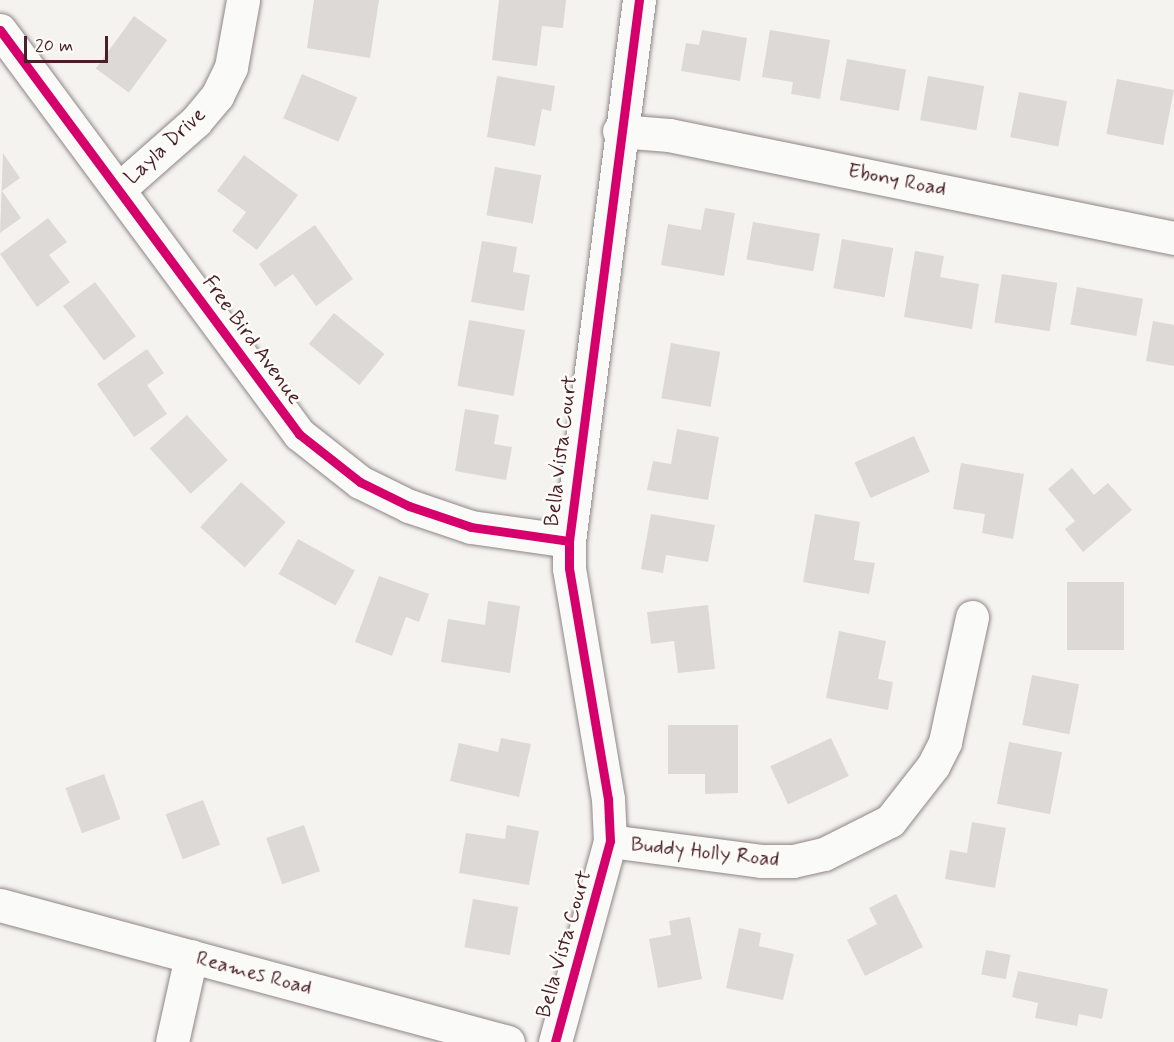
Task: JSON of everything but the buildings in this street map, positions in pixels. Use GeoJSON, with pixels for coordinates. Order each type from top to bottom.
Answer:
{"type":"FeatureCollection","features":[{"type":"Feature","properties":{"kind":"street","name":"Layla Drive"},"geometry":{"type":"LineString","coordinates":[[119,189],[196,121],[216,96],[231,67],[243,0]]}},
{"type":"Feature","properties":{"kind":"street","name":"Bella Vista Court"},"geometry":{"type":"LineString","coordinates":[[555,1042],[610,841],[608,799],[569,568],[568,541],[619,131],[639,0]]}},
{"type":"Feature","properties":{"kind":"street","name":"Free Bird Avenue"},"geometry":{"type":"LineString","coordinates":[[0,30],[299,434],[360,482],[409,506],[471,527],[568,541]]}},
{"type":"Feature","properties":{"kind":"street","name":"Ebony Road"},"geometry":{"type":"LineString","coordinates":[[619,131],[669,135],[1174,238]]}},
{"type":"Feature","properties":{"kind":"street","name":"Buddy Holly Road"},"geometry":{"type":"LineString","coordinates":[[610,841],[761,861],[793,861],[824,854],[890,821],[933,766],[945,742],[972,617]]}},
{"type":"Feature","properties":{"kind":"street","name":"Reames Road"},"geometry":{"type":"LineString","coordinates":[[0,905],[508,1042]]}},
{"type":"Feature","properties":{"kind":"street"},"geometry":{"type":"LineString","coordinates":[[172,1042],[190,956]]}},
{"type":"Feature","properties":{"kind":"cycle path"},"geometry":{"type":"LineString","coordinates":[[555,1042],[610,841],[608,799],[569,568],[569,541],[639,0]]}},
{"type":"Feature","properties":{"kind":"cycle path"},"geometry":{"type":"LineString","coordinates":[[0,30],[299,434],[360,482],[409,506],[471,527],[569,541]]}}]}
